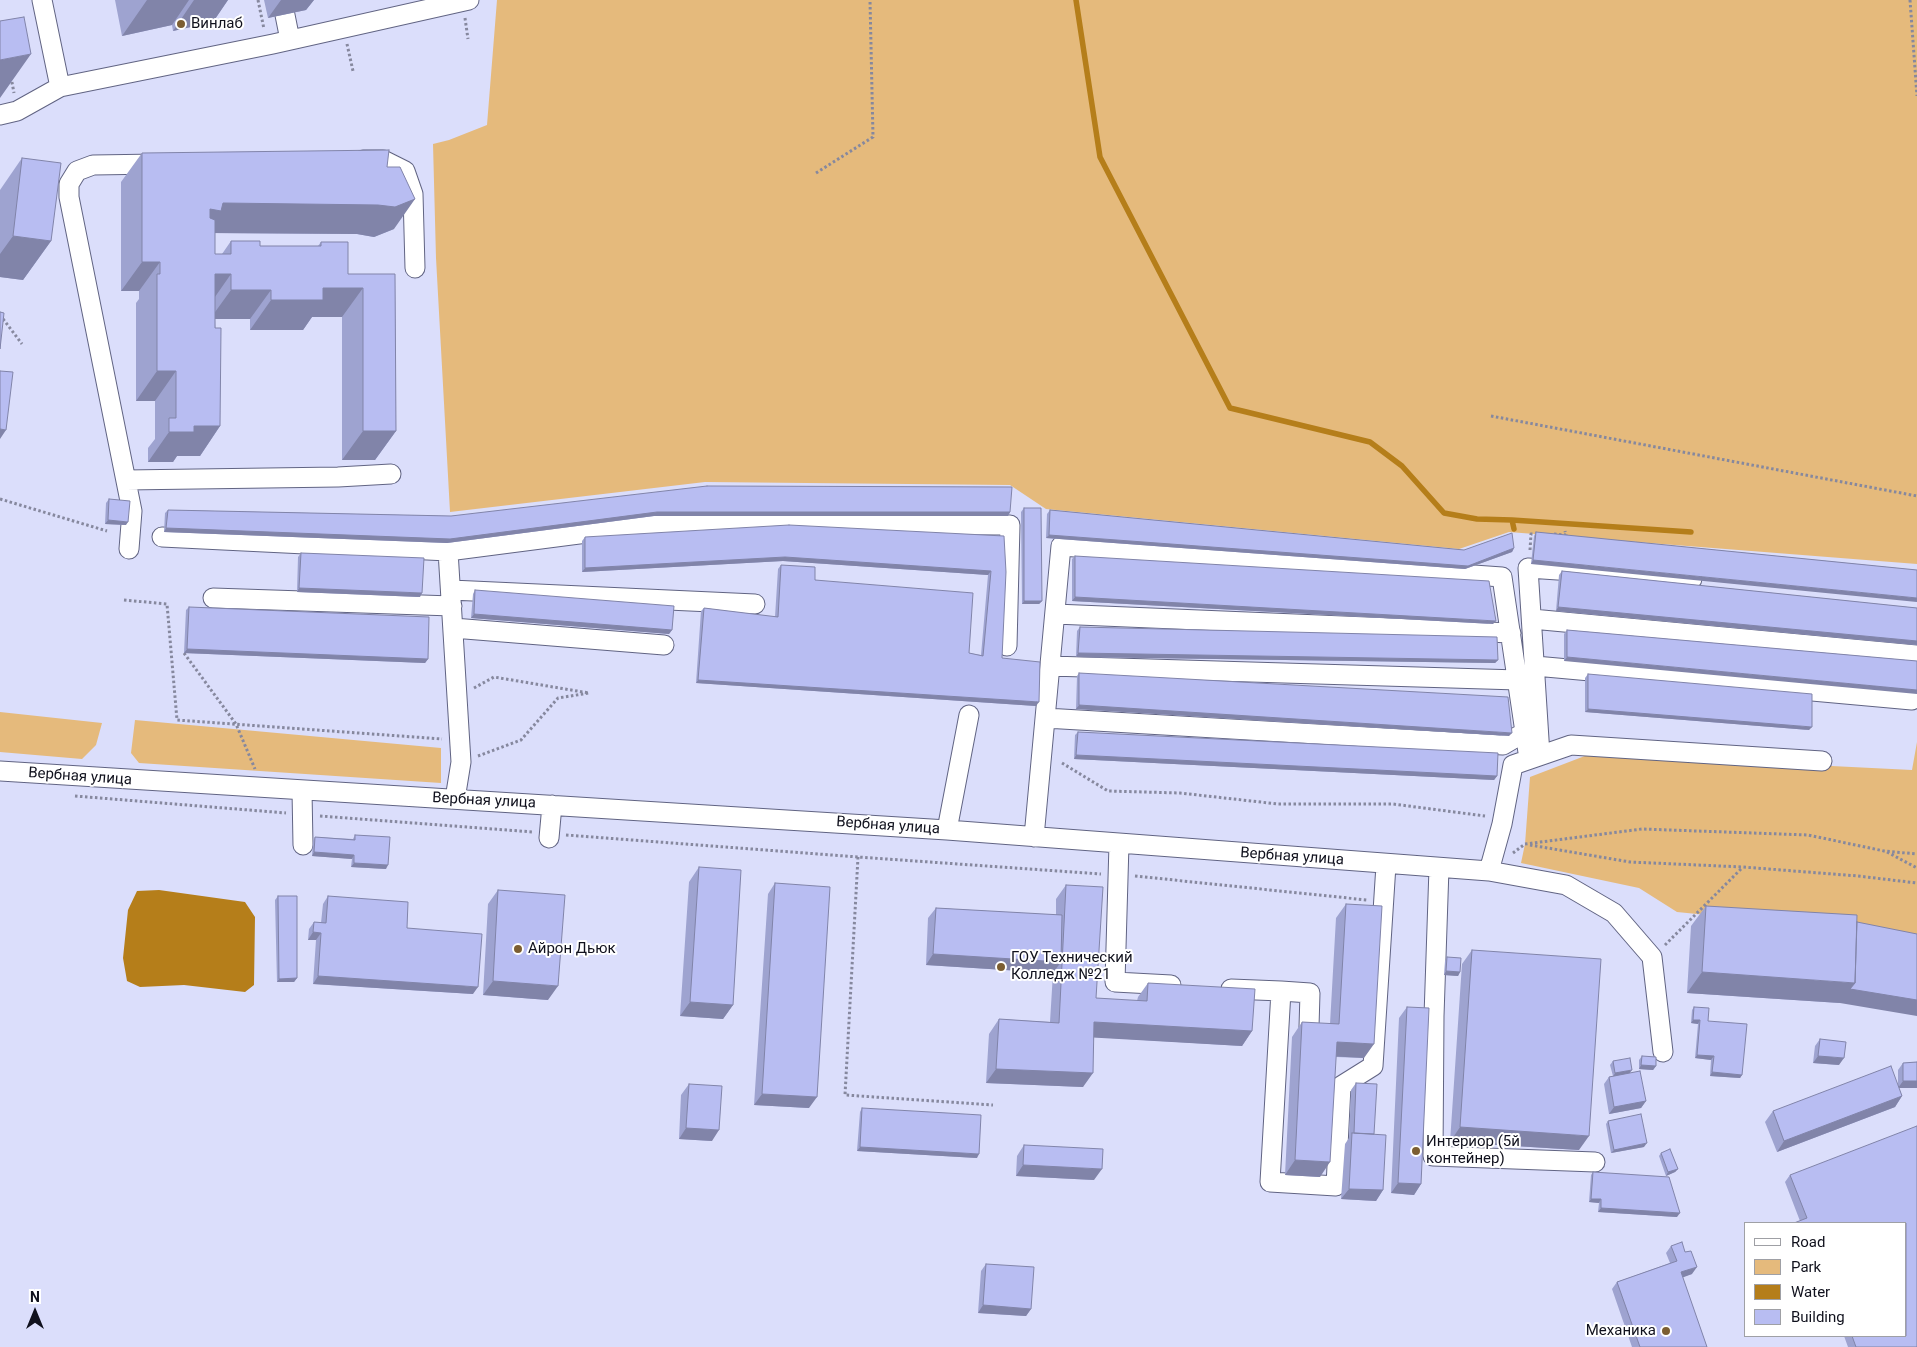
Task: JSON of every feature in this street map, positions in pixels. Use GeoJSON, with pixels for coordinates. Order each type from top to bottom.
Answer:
{"type":"FeatureCollection","features":[{"type":"Feature","properties":{"kind":"street"},"geometry":{"type":"LineString","coordinates":[[42,0],[60,87]]}},
{"type":"Feature","properties":{"kind":"street"},"geometry":{"type":"LineString","coordinates":[[9,113],[60,87],[290,40],[469,0]]}},
{"type":"Feature","properties":{"kind":"street"},"geometry":{"type":"LineString","coordinates":[[285,15],[290,40]]}},
{"type":"Feature","properties":{"kind":"street"},"geometry":{"type":"LineString","coordinates":[[343,161],[383,160],[405,170],[413,194],[415,268]]}},
{"type":"Feature","properties":{"kind":"street"},"geometry":{"type":"LineString","coordinates":[[129,549],[132,511],[69,198],[69,184],[77,171],[93,165],[173,164]]}},
{"type":"Feature","properties":{"kind":"street"},"geometry":{"type":"LineString","coordinates":[[126,480],[338,477],[391,474]]}},
{"type":"Feature","properties":{"kind":"street"},"geometry":{"type":"LineString","coordinates":[[162,537],[448,551],[656,524],[1010,526],[1007,646]]}},
{"type":"Feature","properties":{"kind":"street"},"geometry":{"type":"LineString","coordinates":[[1034,837],[1061,546],[1502,577],[1525,732],[1535,757]]}},
{"type":"Feature","properties":{"kind":"street"},"geometry":{"type":"LineString","coordinates":[[448,551],[461,762],[455,799]]}},
{"type":"Feature","properties":{"kind":"street"},"geometry":{"type":"LineString","coordinates":[[1535,757],[1535,666],[1528,568],[1708,580]]}},
{"type":"Feature","properties":{"kind":"street"},"geometry":{"type":"LineString","coordinates":[[213,598],[451,598],[755,604]]}},
{"type":"Feature","properties":{"kind":"street"},"geometry":{"type":"LineString","coordinates":[[1055,614],[1511,633]]}},
{"type":"Feature","properties":{"kind":"street"},"geometry":{"type":"LineString","coordinates":[[1532,618],[1917,655]]}},
{"type":"Feature","properties":{"kind":"street"},"geometry":{"type":"LineString","coordinates":[[453,628],[664,646]]}},
{"type":"Feature","properties":{"kind":"street"},"geometry":{"type":"LineString","coordinates":[[1050,666],[1518,680]]}},
{"type":"Feature","properties":{"kind":"street"},"geometry":{"type":"LineString","coordinates":[[1535,666],[1912,700]]}},
{"type":"Feature","properties":{"kind":"street"},"geometry":{"type":"LineString","coordinates":[[948,830],[969,715]]}},
{"type":"Feature","properties":{"kind":"street"},"geometry":{"type":"LineString","coordinates":[[1045,718],[1503,745],[1525,732]]}},
{"type":"Feature","properties":{"kind":"street"},"geometry":{"type":"LineString","coordinates":[[1489,871],[1503,818],[1513,765],[1571,745],[1822,761]]}},
{"type":"Feature","properties":{"kind":"street","name":"Вербная улица"},"geometry":{"type":"LineString","coordinates":[[0,772],[948,830],[1489,871],[1566,885],[1614,913],[1652,957]]}},
{"type":"Feature","properties":{"kind":"street"},"geometry":{"type":"LineString","coordinates":[[302,791],[303,845]]}},
{"type":"Feature","properties":{"kind":"street"},"geometry":{"type":"LineString","coordinates":[[549,836],[552,805]]}},
{"type":"Feature","properties":{"kind":"street"},"geometry":{"type":"LineString","coordinates":[[1119,844],[1115,982],[1193,986]]}},
{"type":"Feature","properties":{"kind":"street"},"geometry":{"type":"LineString","coordinates":[[1281,991],[1262,1181],[1336,1186],[1342,1086],[1373,1066],[1386,864]]}},
{"type":"Feature","properties":{"kind":"street"},"geometry":{"type":"LineString","coordinates":[[1439,868],[1434,1016],[1433,1156],[1595,1162]]}},
{"type":"Feature","properties":{"kind":"street"},"geometry":{"type":"LineString","coordinates":[[1652,957],[1663,1052]]}},
{"type":"Feature","properties":{"kind":"street"},"geometry":{"type":"LineString","coordinates":[[1213,988],[1310,993],[1309,1027]]}},
{"type":"Feature","properties":{"kind":"path"},"geometry":{"type":"LineString","coordinates":[[258,0],[267,44]]}},
{"type":"Feature","properties":{"kind":"path"},"geometry":{"type":"LineString","coordinates":[[816,173],[874,137],[870,0]]}},
{"type":"Feature","properties":{"kind":"path"},"geometry":{"type":"LineString","coordinates":[[1910,0],[1917,96]]}},
{"type":"Feature","properties":{"kind":"path"},"geometry":{"type":"LineString","coordinates":[[343,28],[353,71]]}},
{"type":"Feature","properties":{"kind":"path"},"geometry":{"type":"LineString","coordinates":[[9,113],[11,76]]}},
{"type":"Feature","properties":{"kind":"path"},"geometry":{"type":"LineString","coordinates":[[0,315],[22,344]]}},
{"type":"Feature","properties":{"kind":"path"},"geometry":{"type":"LineString","coordinates":[[1491,416],[1917,496]]}},
{"type":"Feature","properties":{"kind":"path"},"geometry":{"type":"LineString","coordinates":[[0,499],[107,531]]}},
{"type":"Feature","properties":{"kind":"path"},"geometry":{"type":"LineString","coordinates":[[1548,534],[1566,535],[1565,531]]}},
{"type":"Feature","properties":{"kind":"path"},"geometry":{"type":"LineString","coordinates":[[1530,536],[1531,534],[1540,534]]}},
{"type":"Feature","properties":{"kind":"path"},"geometry":{"type":"LineString","coordinates":[[124,600],[167,604],[177,720],[459,740]]}},
{"type":"Feature","properties":{"kind":"path"},"geometry":{"type":"LineString","coordinates":[[184,653],[236,724],[264,789]]}},
{"type":"Feature","properties":{"kind":"path"},"geometry":{"type":"LineString","coordinates":[[457,697],[494,677],[590,693],[558,698],[521,740],[461,762]]}},
{"type":"Feature","properties":{"kind":"path"},"geometry":{"type":"LineString","coordinates":[[1062,763],[1108,792],[1180,793],[1278,804],[1393,804],[1503,818]]}},
{"type":"Feature","properties":{"kind":"path"},"geometry":{"type":"LineString","coordinates":[[70,795],[549,836],[1118,875],[1383,901]]}},
{"type":"Feature","properties":{"kind":"path"},"geometry":{"type":"LineString","coordinates":[[1489,871],[1525,844],[1642,829],[1808,835],[1884,851],[1917,854]]}},
{"type":"Feature","properties":{"kind":"path"},"geometry":{"type":"LineString","coordinates":[[1525,844],[1630,862],[1743,867],[1858,876],[1917,883]]}},
{"type":"Feature","properties":{"kind":"path"},"geometry":{"type":"LineString","coordinates":[[1884,851],[1917,868]]}},
{"type":"Feature","properties":{"kind":"path"},"geometry":{"type":"LineString","coordinates":[[858,857],[845,1095],[993,1105]]}},
{"type":"Feature","properties":{"kind":"path"},"geometry":{"type":"LineString","coordinates":[[1652,957],[1743,867]]}},
{"type":"Feature","properties":{"kind":"green space"},"geometry":{"type":"Polygon","coordinates":[[[497,0],[1917,0],[1917,564],[1509,532],[1459,549],[1046,509],[1010,485],[705,482],[450,512],[436,258],[433,144],[449,140],[487,125],[497,0]]]}},
{"type":"Feature","properties":{"kind":"green space"},"geometry":{"type":"Polygon","coordinates":[[[0,712],[102,723],[96,745],[82,759],[0,752],[0,712]]]}},
{"type":"Feature","properties":{"kind":"green space"},"geometry":{"type":"Polygon","coordinates":[[[135,720],[441,748],[441,783],[139,763],[131,753],[135,720]]]}},
{"type":"Feature","properties":{"kind":"green space"},"geometry":{"type":"Polygon","coordinates":[[[1917,742],[1917,936],[1677,912],[1639,888],[1521,863],[1525,844],[1530,777],[1590,754],[1912,770],[1917,742]]]}},
{"type":"Feature","properties":{"kind":"water"},"geometry":{"type":"Polygon","coordinates":[[[159,890],[245,902],[255,917],[254,985],[245,992],[184,985],[140,987],[127,981],[123,958],[128,910],[137,891],[159,890]]]}},
{"type":"Feature","properties":{"kind":"building"},"geometry":{"type":"Polygon","coordinates":[[[24,17],[31,54],[0,60],[0,21],[24,17]]]}},
{"type":"Feature","properties":{"kind":"building"},"geometry":{"type":"Polygon","coordinates":[[[389,150],[387,167],[400,167],[415,199],[395,207],[378,205],[223,203],[221,211],[210,209],[210,218],[215,220],[215,254],[231,254],[231,241],[260,241],[260,246],[321,246],[321,242],[348,242],[348,274],[395,274],[396,431],[363,431],[363,288],[323,288],[323,300],[271,300],[271,290],[231,290],[231,274],[215,274],[215,328],[221,328],[220,426],[194,426],[194,432],[169,432],[169,418],[176,418],[176,371],[157,371],[157,274],[160,274],[160,262],[142,262],[142,153],[389,150]]]}},
{"type":"Feature","properties":{"kind":"building"},"geometry":{"type":"Polygon","coordinates":[[[22,158],[61,163],[51,241],[13,236],[22,158]]]}},
{"type":"Feature","properties":{"kind":"building"},"geometry":{"type":"Polygon","coordinates":[[[0,312],[4,313],[0,349],[0,312]]]}},
{"type":"Feature","properties":{"kind":"building"},"geometry":{"type":"Polygon","coordinates":[[[0,371],[13,372],[6,430],[0,429],[0,371]]]}},
{"type":"Feature","properties":{"kind":"building"},"geometry":{"type":"Polygon","coordinates":[[[707,486],[1012,487],[1010,512],[657,512],[450,539],[166,528],[168,510],[451,516],[707,486]]]}},
{"type":"Feature","properties":{"kind":"building"},"geometry":{"type":"Polygon","coordinates":[[[109,499],[130,501],[128,522],[108,520],[109,499]]]}},
{"type":"Feature","properties":{"kind":"building"},"geometry":{"type":"Polygon","coordinates":[[[1024,508],[1041,508],[1042,601],[1024,601],[1024,508]]]}},
{"type":"Feature","properties":{"kind":"building"},"geometry":{"type":"Polygon","coordinates":[[[1050,510],[1464,550],[1512,533],[1514,548],[1468,566],[1049,535],[1050,510]]]}},
{"type":"Feature","properties":{"kind":"building"},"geometry":{"type":"Polygon","coordinates":[[[789,525],[1004,536],[1006,572],[1002,658],[1040,662],[1039,702],[698,680],[704,608],[778,617],[781,565],[815,567],[815,580],[973,593],[969,653],[983,656],[991,571],[785,557],[585,568],[585,537],[789,525]]]}},
{"type":"Feature","properties":{"kind":"building"},"geometry":{"type":"Polygon","coordinates":[[[1536,532],[1917,570],[1917,598],[1533,560],[1536,532]]]}},
{"type":"Feature","properties":{"kind":"building"},"geometry":{"type":"Polygon","coordinates":[[[301,553],[424,558],[422,593],[299,588],[301,553]]]}},
{"type":"Feature","properties":{"kind":"building"},"geometry":{"type":"Polygon","coordinates":[[[1075,556],[1489,581],[1496,621],[1075,597],[1075,556]]]}},
{"type":"Feature","properties":{"kind":"building"},"geometry":{"type":"Polygon","coordinates":[[[1562,571],[1917,608],[1917,641],[1558,607],[1562,571]]]}},
{"type":"Feature","properties":{"kind":"building"},"geometry":{"type":"Polygon","coordinates":[[[475,590],[674,606],[672,630],[474,614],[475,590]]]}},
{"type":"Feature","properties":{"kind":"building"},"geometry":{"type":"Polygon","coordinates":[[[189,607],[429,617],[428,659],[187,649],[189,607]]]}},
{"type":"Feature","properties":{"kind":"building"},"geometry":{"type":"Polygon","coordinates":[[[1080,627],[1497,637],[1498,660],[1078,653],[1080,627]]]}},
{"type":"Feature","properties":{"kind":"building"},"geometry":{"type":"Polygon","coordinates":[[[1567,630],[1917,661],[1917,690],[1567,657],[1567,630]]]}},
{"type":"Feature","properties":{"kind":"building"},"geometry":{"type":"Polygon","coordinates":[[[1079,673],[1508,697],[1512,733],[1079,705],[1079,673]]]}},
{"type":"Feature","properties":{"kind":"building"},"geometry":{"type":"Polygon","coordinates":[[[1588,674],[1812,694],[1812,727],[1588,709],[1588,674]]]}},
{"type":"Feature","properties":{"kind":"building"},"geometry":{"type":"Polygon","coordinates":[[[1078,732],[1498,753],[1497,776],[1076,755],[1078,732]]]}},
{"type":"Feature","properties":{"kind":"building"},"geometry":{"type":"Polygon","coordinates":[[[355,835],[390,837],[388,865],[354,863],[354,855],[314,852],[315,837],[355,840],[355,835]]]}},
{"type":"Feature","properties":{"kind":"building"},"geometry":{"type":"Polygon","coordinates":[[[699,867],[741,870],[733,1005],[690,1002],[699,867]]]}},
{"type":"Feature","properties":{"kind":"building"},"geometry":{"type":"Polygon","coordinates":[[[775,883],[830,887],[817,1097],[762,1094],[775,883]]]}},
{"type":"Feature","properties":{"kind":"building"},"geometry":{"type":"Polygon","coordinates":[[[1066,885],[1103,887],[1096,998],[1147,1001],[1148,983],[1255,989],[1252,1031],[1094,1022],[1093,1073],[996,1069],[999,1019],[1059,1023],[1066,885]]]}},
{"type":"Feature","properties":{"kind":"building"},"geometry":{"type":"Polygon","coordinates":[[[498,890],[565,895],[558,986],[493,981],[498,890]]]}},
{"type":"Feature","properties":{"kind":"building"},"geometry":{"type":"Polygon","coordinates":[[[278,896],[297,896],[297,978],[279,979],[278,896]]]}},
{"type":"Feature","properties":{"kind":"building"},"geometry":{"type":"Polygon","coordinates":[[[328,896],[408,902],[407,928],[482,934],[478,987],[318,976],[321,933],[313,932],[314,922],[326,923],[328,896]]]}},
{"type":"Feature","properties":{"kind":"building"},"geometry":{"type":"Polygon","coordinates":[[[1346,904],[1382,906],[1374,1044],[1337,1042],[1330,1162],[1295,1160],[1302,1022],[1339,1024],[1346,904]]]}},
{"type":"Feature","properties":{"kind":"building"},"geometry":{"type":"Polygon","coordinates":[[[1706,906],[1857,915],[1855,983],[1702,972],[1706,906]]]}},
{"type":"Feature","properties":{"kind":"building"},"geometry":{"type":"Polygon","coordinates":[[[936,908],[1062,915],[1061,962],[933,954],[936,908]]]}},
{"type":"Feature","properties":{"kind":"building"},"geometry":{"type":"Polygon","coordinates":[[[1857,922],[1917,934],[1917,1000],[1850,989],[1855,983],[1857,922]]]}},
{"type":"Feature","properties":{"kind":"building"},"geometry":{"type":"Polygon","coordinates":[[[1472,950],[1601,959],[1589,1136],[1460,1127],[1472,950]]]}},
{"type":"Feature","properties":{"kind":"building"},"geometry":{"type":"Polygon","coordinates":[[[1447,957],[1461,958],[1460,972],[1446,971],[1447,957]]]}},
{"type":"Feature","properties":{"kind":"building"},"geometry":{"type":"Polygon","coordinates":[[[1407,1007],[1429,1008],[1421,1184],[1398,1183],[1407,1007]]]}},
{"type":"Feature","properties":{"kind":"building"},"geometry":{"type":"Polygon","coordinates":[[[1694,1007],[1709,1008],[1708,1021],[1747,1024],[1742,1075],[1712,1072],[1714,1056],[1697,1055],[1700,1020],[1693,1020],[1694,1007]]]}},
{"type":"Feature","properties":{"kind":"building"},"geometry":{"type":"Polygon","coordinates":[[[1820,1039],[1846,1042],[1844,1058],[1818,1056],[1820,1039]]]}},
{"type":"Feature","properties":{"kind":"building"},"geometry":{"type":"Polygon","coordinates":[[[1642,1056],[1656,1057],[1656,1066],[1641,1065],[1642,1056]]]}},
{"type":"Feature","properties":{"kind":"building"},"geometry":{"type":"Polygon","coordinates":[[[1630,1058],[1632,1070],[1615,1073],[1613,1061],[1630,1058]]]}},
{"type":"Feature","properties":{"kind":"building"},"geometry":{"type":"Polygon","coordinates":[[[1917,1062],[1917,1081],[1903,1081],[1903,1063],[1917,1062]]]}},
{"type":"Feature","properties":{"kind":"building"},"geometry":{"type":"Polygon","coordinates":[[[1891,1066],[1902,1096],[1784,1141],[1773,1111],[1891,1066]]]}},
{"type":"Feature","properties":{"kind":"building"},"geometry":{"type":"Polygon","coordinates":[[[1640,1071],[1646,1101],[1614,1107],[1609,1077],[1640,1071]]]}},
{"type":"Feature","properties":{"kind":"building"},"geometry":{"type":"Polygon","coordinates":[[[1356,1083],[1377,1084],[1374,1134],[1354,1133],[1356,1083]]]}},
{"type":"Feature","properties":{"kind":"building"},"geometry":{"type":"Polygon","coordinates":[[[689,1084],[722,1086],[719,1130],[686,1128],[689,1084]]]}},
{"type":"Feature","properties":{"kind":"building"},"geometry":{"type":"Polygon","coordinates":[[[862,1108],[981,1115],[979,1154],[860,1147],[862,1108]]]}},
{"type":"Feature","properties":{"kind":"building"},"geometry":{"type":"Polygon","coordinates":[[[1641,1114],[1647,1143],[1614,1150],[1608,1121],[1641,1114]]]}},
{"type":"Feature","properties":{"kind":"building"},"geometry":{"type":"Polygon","coordinates":[[[1917,1126],[1917,1347],[1856,1347],[1852,1337],[1907,1337],[1907,1222],[1797,1222],[1807,1218],[1790,1175],[1917,1126]]]}},
{"type":"Feature","properties":{"kind":"building"},"geometry":{"type":"Polygon","coordinates":[[[1352,1133],[1386,1135],[1383,1190],[1349,1189],[1352,1133]]]}},
{"type":"Feature","properties":{"kind":"building"},"geometry":{"type":"Polygon","coordinates":[[[1024,1145],[1103,1149],[1102,1169],[1023,1165],[1024,1145]]]}},
{"type":"Feature","properties":{"kind":"building"},"geometry":{"type":"Polygon","coordinates":[[[1670,1149],[1678,1169],[1668,1172],[1661,1153],[1670,1149]]]}},
{"type":"Feature","properties":{"kind":"building"},"geometry":{"type":"Polygon","coordinates":[[[1593,1172],[1669,1177],[1680,1213],[1601,1208],[1601,1199],[1591,1199],[1593,1172]]]}},
{"type":"Feature","properties":{"kind":"building"},"geometry":{"type":"Polygon","coordinates":[[[1682,1242],[1685,1252],[1691,1251],[1697,1267],[1681,1272],[1707,1347],[1640,1347],[1617,1282],[1677,1261],[1671,1246],[1682,1242]]]}},
{"type":"Feature","properties":{"kind":"building"},"geometry":{"type":"Polygon","coordinates":[[[986,1264],[1034,1267],[1031,1309],[983,1305],[986,1264]]]}},
{"type":"Feature","properties":{"kind":"waterway"},"geometry":{"type":"LineString","coordinates":[[1076,0],[1100,157],[1230,408],[1370,442],[1402,466],[1444,513],[1477,519],[1512,520],[1514,529]]}},
{"type":"Feature","properties":{"kind":"waterway"},"geometry":{"type":"LineString","coordinates":[[1512,520],[1691,532]]}},
{"type":"Feature","properties":{"kind":"place","name":"Винлаб"},"geometry":{"type":"Point","coordinates":[181,24]}},
{"type":"Feature","properties":{"kind":"place","name":"Айрон Дьюк"},"geometry":{"type":"Point","coordinates":[518,949]}},
{"type":"Feature","properties":{"kind":"place","name":"ГОУ Технический Колледж №21"},"geometry":{"type":"Point","coordinates":[1001,967]}},
{"type":"Feature","properties":{"kind":"place","name":"Интериор (5й контейнер)"},"geometry":{"type":"Point","coordinates":[1416,1151]}},
{"type":"Feature","properties":{"kind":"place","name":"Механика"},"geometry":{"type":"Point","coordinates":[1666,1331]}}]}
